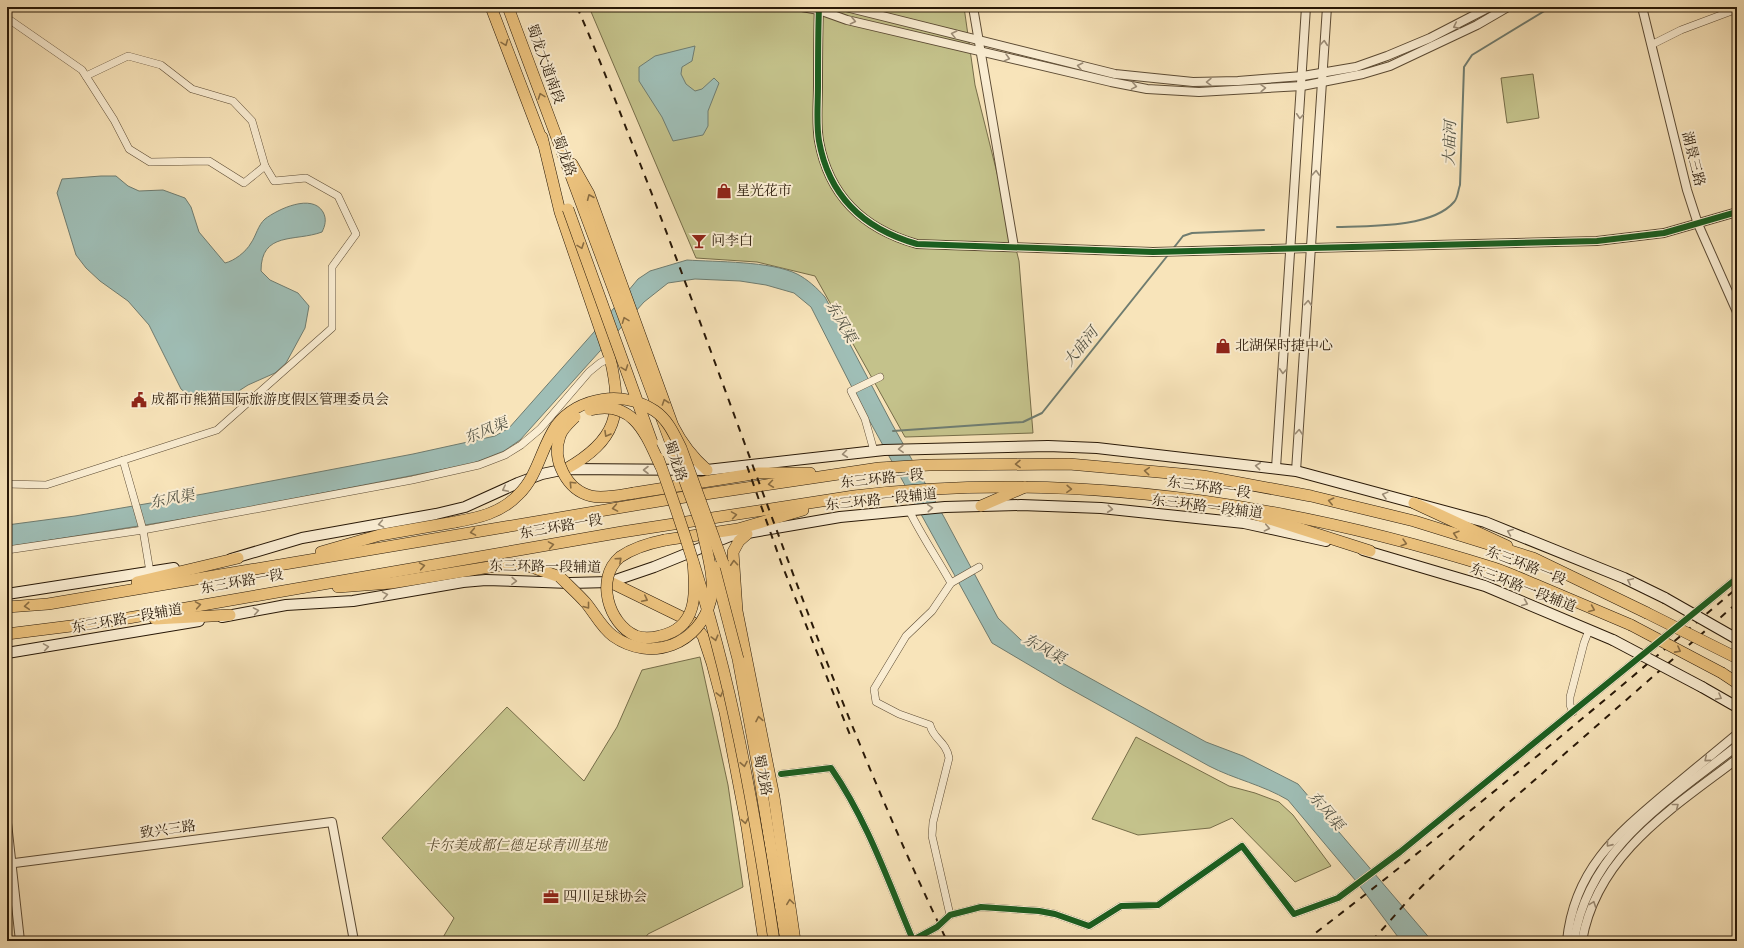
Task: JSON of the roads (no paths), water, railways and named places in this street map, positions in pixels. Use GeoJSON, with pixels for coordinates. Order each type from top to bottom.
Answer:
{"type":"FeatureCollection","features":[{"type":"Feature","properties":{"kind":"main road","name":"蜀龙路"},"geometry":{"type":"LineString","coordinates":[[492,7],[542,137],[661,467],[693,562],[720,657],[735,719],[762,859],[774,941]]}},
{"type":"Feature","properties":{"kind":"main road","name":"蜀龙大道南段"},"geometry":{"type":"LineString","coordinates":[[508,7],[554,132]]}},
{"type":"Feature","properties":{"kind":"main road","name":"蜀龙路"},"geometry":{"type":"LineString","coordinates":[[554,132],[701,524],[722,596],[738,659],[757,762],[786,941]]}},
{"type":"Feature","properties":{"kind":"main road"},"geometry":{"type":"LineString","coordinates":[[554,132],[589,194],[673,426],[683,446],[694,459],[707,470]]}},
{"type":"Feature","properties":{"kind":"main road"},"geometry":{"type":"LineString","coordinates":[[542,137],[560,212],[609,357],[615,382],[617,402],[614,421],[607,435],[597,448],[583,460],[566,469]]}},
{"type":"Feature","properties":{"kind":"main road"},"geometry":{"type":"LineString","coordinates":[[264,568],[380,535],[491,514],[518,496],[528,484],[536,471],[544,448],[556,426],[564,416],[591,401],[610,399],[626,400],[655,411],[666,420],[681,448],[723,563],[730,595],[738,659]]}},
{"type":"Feature","properties":{"kind":"main road"},"geometry":{"type":"LineString","coordinates":[[661,467],[642,429],[635,420],[623,411],[609,407],[598,408],[576,416],[567,424],[560,436],[557,450],[564,476],[579,491],[592,496],[605,497],[759,473],[850,473]]}},
{"type":"Feature","properties":{"kind":"main road"},"geometry":{"type":"LineString","coordinates":[[48,604],[238,558],[302,538],[451,511],[491,496],[518,482],[542,474],[566,469],[707,470],[879,450],[1040,446],[1083,448],[1296,471],[1486,522],[1624,578],[1665,598],[1737,639]]}},
{"type":"Feature","properties":{"kind":"main road","name":"东三环路一段"},"geometry":{"type":"LineString","coordinates":[[7,608],[48,604],[665,500],[879,468],[929,465],[1070,464],[1204,476],[1311,496],[1414,521],[1533,558],[1737,658]]}},
{"type":"Feature","properties":{"kind":"main road","name":"东三环路一段"},"geometry":{"type":"LineString","coordinates":[[7,634],[111,620],[622,532],[854,496],[893,492],[997,486],[1098,489],[1218,503],[1347,527],[1496,568],[1631,625],[1722,673],[1737,683]]}},
{"type":"Feature","properties":{"kind":"main road"},"geometry":{"type":"LineString","coordinates":[[981,506],[1026,487]]}},
{"type":"Feature","properties":{"kind":"main road"},"geometry":{"type":"LineString","coordinates":[[693,562],[696,591],[693,607],[687,619],[677,629],[664,635],[650,638],[637,636],[627,630],[618,621],[610,608],[607,593],[607,577],[612,567],[620,557],[636,549],[666,540],[738,529],[854,496]]}},
{"type":"Feature","properties":{"kind":"main road"},"geometry":{"type":"LineString","coordinates":[[1218,503],[1370,551]]}},
{"type":"Feature","properties":{"kind":"main road"},"geometry":{"type":"LineString","coordinates":[[1414,503],[1533,558]]}},
{"type":"Feature","properties":{"kind":"main road","name":"东三环路一段辅道"},"geometry":{"type":"LineString","coordinates":[[7,653],[286,605],[354,601],[464,582],[486,580],[570,583],[610,582],[654,567],[730,536],[840,517],[945,507],[1021,505],[1101,508],[1244,523],[1370,551],[1485,586],[1613,640],[1737,707]]}},
{"type":"Feature","properties":{"kind":"main road"},"geometry":{"type":"LineString","coordinates":[[271,592],[391,583],[508,564],[526,565],[560,577],[574,590],[613,635],[627,644],[645,649],[662,648],[678,644],[693,632],[702,619],[711,599],[712,582],[701,524]]}},
{"type":"Feature","properties":{"kind":"main road"},"geometry":{"type":"LineString","coordinates":[[748,534],[739,541],[733,552],[737,611],[774,797],[795,941]]}},
{"type":"Feature","properties":{"kind":"main road"},"geometry":{"type":"LineString","coordinates":[[7,594],[238,558]]}},
{"type":"Feature","properties":{"kind":"main road"},"geometry":{"type":"LineString","coordinates":[[610,582],[692,622],[703,636],[712,663],[730,740],[764,941]]}},
{"type":"Feature","properties":{"kind":"main road"},"geometry":{"type":"LineString","coordinates":[[111,620],[230,615]]}},
{"type":"Feature","properties":{"kind":"street"},"geometry":{"type":"LineString","coordinates":[[802,7],[819,8],[847,20],[1111,82],[1147,89],[1198,92],[1302,86],[1321,78],[1387,56],[1430,38],[1490,7]]}},
{"type":"Feature","properties":{"kind":"street"},"geometry":{"type":"LineString","coordinates":[[846,7],[1115,74],[1193,82],[1303,76],[1321,78],[1363,74],[1390,66],[1477,25],[1508,7]]}},
{"type":"Feature","properties":{"kind":"street"},"geometry":{"type":"LineString","coordinates":[[973,7],[1014,247]]}},
{"type":"Feature","properties":{"kind":"street"},"geometry":{"type":"LineString","coordinates":[[1276,468],[1303,76],[1306,7]]}},
{"type":"Feature","properties":{"kind":"street"},"geometry":{"type":"LineString","coordinates":[[1296,471],[1312,248],[1321,78],[1327,7]]}},
{"type":"Feature","properties":{"kind":"street","name":"湖景三路"},"geometry":{"type":"LineString","coordinates":[[1642,7],[1680,162],[1698,224],[1737,312]]}},
{"type":"Feature","properties":{"kind":"street"},"geometry":{"type":"LineString","coordinates":[[819,8],[818,124],[819,140],[828,172],[847,202],[878,229],[897,238],[917,244],[962,247],[1014,247],[1178,252],[1597,242],[1664,234],[1737,212]]}},
{"type":"Feature","properties":{"kind":"street"},"geometry":{"type":"LineString","coordinates":[[1652,44],[1681,30],[1737,8]]}},
{"type":"Feature","properties":{"kind":"street"},"geometry":{"type":"LineString","coordinates":[[7,18],[82,70],[114,120],[129,148],[150,162],[209,161],[244,184],[265,166]]}},
{"type":"Feature","properties":{"kind":"street"},"geometry":{"type":"LineString","coordinates":[[7,484],[46,485],[217,430],[332,328],[332,266],[356,234],[338,196],[306,178],[274,181],[265,166],[252,121],[233,101],[192,89],[161,65],[128,56],[86,76]]}},
{"type":"Feature","properties":{"kind":"street"},"geometry":{"type":"LineString","coordinates":[[7,550],[143,530],[412,480],[479,465],[505,455],[521,445],[540,428],[589,372],[609,357]]}},
{"type":"Feature","properties":{"kind":"street"},"geometry":{"type":"LineString","coordinates":[[879,450],[851,391],[880,377]]}},
{"type":"Feature","properties":{"kind":"street"},"geometry":{"type":"LineString","coordinates":[[122,460],[143,530],[150,572]]}},
{"type":"Feature","properties":{"kind":"street"},"geometry":{"type":"LineString","coordinates":[[912,510],[918,529],[929,543],[951,583]]}},
{"type":"Feature","properties":{"kind":"street"},"geometry":{"type":"LineString","coordinates":[[950,915],[932,836],[933,822],[949,758],[947,749],[934,735],[930,725],[876,702],[874,689],[906,636],[932,611],[951,583],[979,567]]}},
{"type":"Feature","properties":{"kind":"street"},"geometry":{"type":"LineString","coordinates":[[781,774],[831,768],[844,787],[863,822],[912,940],[937,927],[950,915],[981,908],[1023,909],[1055,914],[1089,926],[1121,906],[1158,904],[1242,846],[1294,914],[1338,898],[1349,891],[1457,807],[1737,578]]}},
{"type":"Feature","properties":{"kind":"street"},"geometry":{"type":"LineString","coordinates":[[1573,712],[1570,705],[1570,697],[1584,643],[1589,630]]}},
{"type":"Feature","properties":{"kind":"street"},"geometry":{"type":"LineString","coordinates":[[1567,941],[1574,909],[1586,877],[1611,841],[1632,821],[1737,734]]}},
{"type":"Feature","properties":{"kind":"street"},"geometry":{"type":"LineString","coordinates":[[1574,941],[1581,912],[1594,880],[1620,844],[1641,824],[1737,746]]}},
{"type":"Feature","properties":{"kind":"street"},"geometry":{"type":"LineString","coordinates":[[1582,941],[1594,900],[1611,869],[1625,852],[1647,828],[1737,758]]}},
{"type":"Feature","properties":{"kind":"street","name":"致兴三路"},"geometry":{"type":"LineString","coordinates":[[9,864],[332,822],[354,941]]}},
{"type":"Feature","properties":{"kind":"street"},"geometry":{"type":"LineString","coordinates":[[7,823],[9,864],[20,941]]}},
{"type":"Feature","properties":{"kind":"water"},"geometry":{"type":"Polygon","coordinates":[[[695,46],[692,61],[682,67],[681,74],[686,84],[695,91],[702,89],[714,78],[719,83],[708,111],[708,126],[703,135],[673,141],[662,117],[639,81],[639,67],[655,56],[695,46]]]}},
{"type":"Feature","properties":{"kind":"water"},"geometry":{"type":"Polygon","coordinates":[[[116,176],[128,186],[139,191],[163,190],[185,198],[191,207],[199,232],[225,263],[236,258],[246,250],[261,224],[271,215],[286,207],[303,203],[318,206],[325,217],[325,225],[322,232],[281,240],[267,249],[263,258],[261,271],[270,280],[298,293],[309,306],[305,328],[286,363],[275,373],[248,385],[220,403],[207,406],[193,399],[181,389],[149,325],[128,301],[100,281],[86,268],[76,255],[57,193],[62,179],[116,176]]]}},
{"type":"Feature","properties":{"kind":"water"},"geometry":{"type":"Polygon","coordinates":[[[687,260],[758,264],[773,267],[797,274],[815,287],[825,297],[892,424],[998,618],[1021,640],[1206,742],[1243,756],[1298,784],[1432,941],[1401,941],[1356,881],[1288,800],[1269,790],[1228,775],[1209,766],[1063,685],[992,643],[863,409],[811,307],[794,293],[766,285],[740,281],[695,279],[668,283],[644,302],[520,440],[504,451],[471,464],[220,513],[7,547],[7,525],[75,516],[203,494],[413,454],[495,436],[509,428],[594,332],[638,279],[650,271],[687,260]]]}},
{"type":"Feature","properties":{"kind":"waterway","name":"大庙河"},"geometry":{"type":"LineString","coordinates":[[1337,227],[1382,226],[1416,221],[1431,217],[1444,210],[1454,202],[1460,185],[1464,67],[1472,55],[1551,7]]}},
{"type":"Feature","properties":{"kind":"waterway","name":"大庙河"},"geometry":{"type":"LineString","coordinates":[[1172,250],[1183,236],[1192,233],[1264,230]]}},
{"type":"Feature","properties":{"kind":"waterway","name":"大庙河"},"geometry":{"type":"LineString","coordinates":[[893,431],[1023,422],[1042,413],[1168,255]]}},
{"type":"Feature","properties":{"kind":"railway"},"geometry":{"type":"LineString","coordinates":[[577,7],[594,46],[641,166],[786,556],[862,750],[903,846],[947,941]]}},
{"type":"Feature","properties":{"kind":"railway"},"geometry":{"type":"LineString","coordinates":[[747,466],[782,565],[850,735]]}},
{"type":"Feature","properties":{"kind":"railway"},"geometry":{"type":"LineString","coordinates":[[1305,941],[1360,899],[1523,768],[1737,588]]}},
{"type":"Feature","properties":{"kind":"railway"},"geometry":{"type":"LineString","coordinates":[[1372,941],[1412,896],[1505,806],[1737,603]]}},
{"type":"Feature","properties":{"kind":"place","name":"星光花市"},"geometry":{"type":"Point","coordinates":[724,191]}},
{"type":"Feature","properties":{"kind":"place","name":"问李白"},"geometry":{"type":"Point","coordinates":[699,241]}},
{"type":"Feature","properties":{"kind":"place","name":"北湖保时捷中心"},"geometry":{"type":"Point","coordinates":[1223,346]}},
{"type":"Feature","properties":{"kind":"place","name":"成都市熊猫国际旅游度假区管理委员会"},"geometry":{"type":"Point","coordinates":[139,400]}},
{"type":"Feature","properties":{"kind":"place","name":"四川足球协会"},"geometry":{"type":"Point","coordinates":[551,897]}},
{"type":"Feature","properties":{"kind":"water label","name":"东风渠"},"geometry":{"type":"Point","coordinates":[841,322]}},
{"type":"Feature","properties":{"kind":"water label","name":"东风渠"},"geometry":{"type":"Point","coordinates":[486,431]}},
{"type":"Feature","properties":{"kind":"water label","name":"东风渠"},"geometry":{"type":"Point","coordinates":[172,499]}},
{"type":"Feature","properties":{"kind":"water label","name":"东风渠"},"geometry":{"type":"Point","coordinates":[1044,649]}},
{"type":"Feature","properties":{"kind":"water label","name":"东风渠"},"geometry":{"type":"Point","coordinates":[1326,811]}},
{"type":"Feature","properties":{"kind":"park label","name":"卡尔美成都仁德足球青训基地"},"geometry":{"type":"Point","coordinates":[516,846]}}]}
